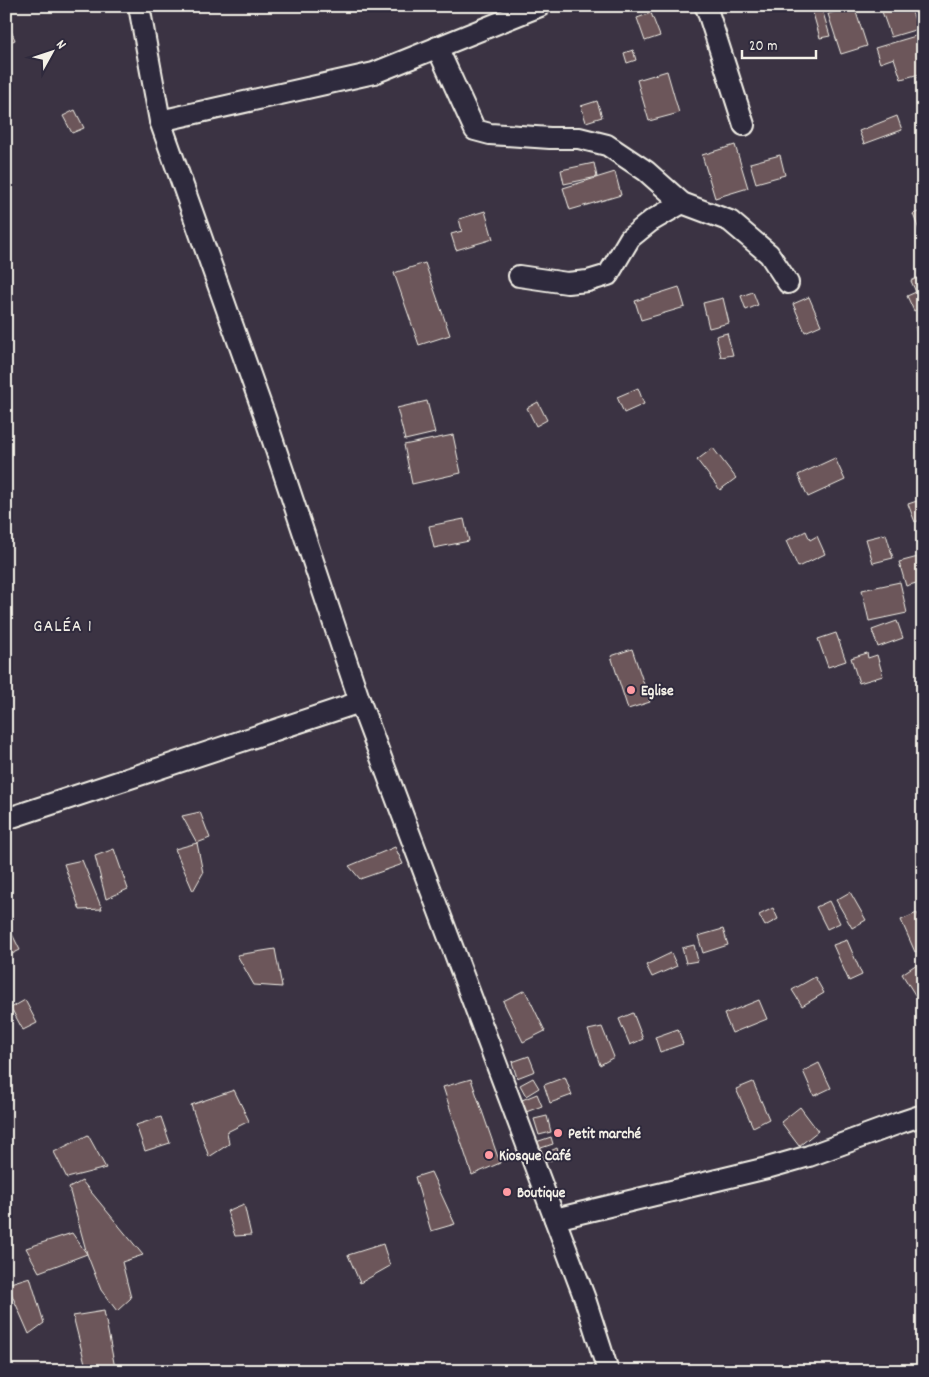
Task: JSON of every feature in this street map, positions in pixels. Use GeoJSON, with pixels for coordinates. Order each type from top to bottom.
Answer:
{"type":"FeatureCollection","features":[{"type":"Feature","properties":{"kind":"street"},"geometry":{"type":"LineString","coordinates":[[138,6],[160,121],[264,414],[360,702],[555,1218],[585,1299],[608,1371]]}},
{"type":"Feature","properties":{"kind":"street"},"geometry":{"type":"LineString","coordinates":[[160,121],[374,72],[540,6]]}},
{"type":"Feature","properties":{"kind":"street"},"geometry":{"type":"LineString","coordinates":[[704,6],[707,9],[744,125]]}},
{"type":"Feature","properties":{"kind":"street"},"geometry":{"type":"LineString","coordinates":[[437,47],[475,130],[490,134],[579,138],[607,145],[646,171],[682,202],[730,221],[769,254],[788,283]]}},
{"type":"Feature","properties":{"kind":"street"},"geometry":{"type":"LineString","coordinates":[[518,276],[567,283],[588,281],[608,275],[630,238],[651,221],[682,202]]}},
{"type":"Feature","properties":{"kind":"street"},"geometry":{"type":"LineString","coordinates":[[6,819],[360,702]]}},
{"type":"Feature","properties":{"kind":"street"},"geometry":{"type":"LineString","coordinates":[[555,1218],[767,1168],[809,1156],[923,1115]]}},
{"type":"Feature","properties":{"kind":"building"},"geometry":{"type":"Polygon","coordinates":[[[811,6],[821,6],[830,36],[820,38],[811,6]]]}},
{"type":"Feature","properties":{"kind":"building"},"geometry":{"type":"Polygon","coordinates":[[[854,6],[867,46],[841,54],[828,14],[854,6]]]}},
{"type":"Feature","properties":{"kind":"building"},"geometry":{"type":"Polygon","coordinates":[[[880,6],[910,6],[918,29],[891,37],[880,6]]]}},
{"type":"Feature","properties":{"kind":"building"},"geometry":{"type":"Polygon","coordinates":[[[651,13],[660,36],[645,41],[637,18],[651,13]]]}},
{"type":"Feature","properties":{"kind":"building"},"geometry":{"type":"Polygon","coordinates":[[[6,19],[15,40],[6,44],[6,19]]]}},
{"type":"Feature","properties":{"kind":"building"},"geometry":{"type":"Polygon","coordinates":[[[919,35],[923,47],[923,73],[901,79],[894,58],[880,63],[875,48],[919,35]]]}},
{"type":"Feature","properties":{"kind":"building"},"geometry":{"type":"Polygon","coordinates":[[[633,50],[636,60],[627,63],[624,53],[633,50]]]}},
{"type":"Feature","properties":{"kind":"building"},"geometry":{"type":"Polygon","coordinates":[[[667,71],[679,113],[649,121],[637,80],[667,71]]]}},
{"type":"Feature","properties":{"kind":"building"},"geometry":{"type":"Polygon","coordinates":[[[923,75],[923,97],[916,78],[923,75]]]}},
{"type":"Feature","properties":{"kind":"building"},"geometry":{"type":"Polygon","coordinates":[[[597,101],[602,117],[586,122],[581,106],[597,101]]]}},
{"type":"Feature","properties":{"kind":"building"},"geometry":{"type":"Polygon","coordinates":[[[75,110],[84,128],[72,133],[63,116],[75,110]]]}},
{"type":"Feature","properties":{"kind":"building"},"geometry":{"type":"Polygon","coordinates":[[[897,116],[902,130],[864,144],[859,131],[897,116]]]}},
{"type":"Feature","properties":{"kind":"building"},"geometry":{"type":"Polygon","coordinates":[[[735,145],[748,188],[715,198],[702,155],[735,145]]]}},
{"type":"Feature","properties":{"kind":"building"},"geometry":{"type":"Polygon","coordinates":[[[780,155],[785,175],[756,183],[750,163],[780,155]]]}},
{"type":"Feature","properties":{"kind":"building"},"geometry":{"type":"Polygon","coordinates":[[[594,163],[597,177],[564,184],[561,170],[594,163]]]}},
{"type":"Feature","properties":{"kind":"building"},"geometry":{"type":"Polygon","coordinates":[[[615,172],[621,195],[570,210],[563,188],[615,172]]]}},
{"type":"Feature","properties":{"kind":"building"},"geometry":{"type":"Polygon","coordinates":[[[923,210],[923,240],[913,214],[923,210]]]}},
{"type":"Feature","properties":{"kind":"building"},"geometry":{"type":"Polygon","coordinates":[[[485,211],[493,239],[456,250],[451,234],[462,231],[459,219],[485,211]]]}},
{"type":"Feature","properties":{"kind":"building"},"geometry":{"type":"Polygon","coordinates":[[[425,263],[450,335],[419,345],[394,273],[425,263]]]}},
{"type":"Feature","properties":{"kind":"building"},"geometry":{"type":"Polygon","coordinates":[[[923,275],[923,307],[914,311],[907,296],[916,292],[911,281],[923,275]]]}},
{"type":"Feature","properties":{"kind":"building"},"geometry":{"type":"Polygon","coordinates":[[[679,287],[685,307],[641,320],[635,301],[679,287]]]}},
{"type":"Feature","properties":{"kind":"building"},"geometry":{"type":"Polygon","coordinates":[[[753,292],[758,305],[746,310],[741,296],[753,292]]]}},
{"type":"Feature","properties":{"kind":"building"},"geometry":{"type":"Polygon","coordinates":[[[809,297],[821,325],[805,332],[793,304],[809,297]]]}},
{"type":"Feature","properties":{"kind":"building"},"geometry":{"type":"Polygon","coordinates":[[[723,298],[729,323],[709,328],[703,303],[723,298]]]}},
{"type":"Feature","properties":{"kind":"building"},"geometry":{"type":"Polygon","coordinates":[[[923,325],[923,342],[920,343],[915,327],[923,325]]]}},
{"type":"Feature","properties":{"kind":"building"},"geometry":{"type":"Polygon","coordinates":[[[727,333],[733,355],[721,357],[716,336],[727,333]]]}},
{"type":"Feature","properties":{"kind":"building"},"geometry":{"type":"Polygon","coordinates":[[[638,388],[644,404],[624,413],[617,397],[638,388]]]}},
{"type":"Feature","properties":{"kind":"building"},"geometry":{"type":"Polygon","coordinates":[[[427,401],[435,433],[405,440],[397,408],[427,401]]]}},
{"type":"Feature","properties":{"kind":"building"},"geometry":{"type":"Polygon","coordinates":[[[538,402],[547,420],[536,426],[527,408],[538,402]]]}},
{"type":"Feature","properties":{"kind":"building"},"geometry":{"type":"Polygon","coordinates":[[[453,435],[461,473],[412,484],[404,445],[453,435]]]}},
{"type":"Feature","properties":{"kind":"building"},"geometry":{"type":"Polygon","coordinates":[[[713,448],[736,478],[720,490],[697,460],[713,448]]]}},
{"type":"Feature","properties":{"kind":"building"},"geometry":{"type":"Polygon","coordinates":[[[835,458],[845,480],[808,497],[798,475],[835,458]]]}},
{"type":"Feature","properties":{"kind":"building"},"geometry":{"type":"Polygon","coordinates":[[[923,499],[923,519],[915,522],[908,504],[923,499]]]}},
{"type":"Feature","properties":{"kind":"building"},"geometry":{"type":"Polygon","coordinates":[[[464,519],[469,541],[434,548],[429,526],[464,519]]]}},
{"type":"Feature","properties":{"kind":"building"},"geometry":{"type":"Polygon","coordinates":[[[806,531],[810,540],[817,536],[825,554],[798,567],[786,541],[806,531]]]}},
{"type":"Feature","properties":{"kind":"building"},"geometry":{"type":"Polygon","coordinates":[[[886,534],[893,558],[873,563],[866,539],[886,534]]]}},
{"type":"Feature","properties":{"kind":"building"},"geometry":{"type":"Polygon","coordinates":[[[918,557],[923,581],[906,586],[899,562],[918,557]]]}},
{"type":"Feature","properties":{"kind":"building"},"geometry":{"type":"Polygon","coordinates":[[[900,582],[907,613],[869,621],[862,590],[900,582]]]}},
{"type":"Feature","properties":{"kind":"building"},"geometry":{"type":"Polygon","coordinates":[[[897,621],[903,638],[878,647],[872,630],[897,621]]]}},
{"type":"Feature","properties":{"kind":"building"},"geometry":{"type":"Polygon","coordinates":[[[836,633],[846,661],[828,667],[818,639],[836,633]]]}},
{"type":"Feature","properties":{"kind":"building"},"geometry":{"type":"Polygon","coordinates":[[[632,649],[650,702],[628,709],[611,656],[632,649]]]}},
{"type":"Feature","properties":{"kind":"building"},"geometry":{"type":"Polygon","coordinates":[[[867,653],[868,658],[877,655],[883,676],[859,683],[851,658],[867,653]]]}},
{"type":"Feature","properties":{"kind":"building"},"geometry":{"type":"Polygon","coordinates":[[[200,812],[210,838],[197,843],[182,816],[200,812]]]}},
{"type":"Feature","properties":{"kind":"building"},"geometry":{"type":"Polygon","coordinates":[[[197,843],[203,873],[193,891],[175,849],[197,843]]]}},
{"type":"Feature","properties":{"kind":"building"},"geometry":{"type":"Polygon","coordinates":[[[395,847],[403,864],[360,879],[349,866],[395,847]]]}},
{"type":"Feature","properties":{"kind":"building"},"geometry":{"type":"Polygon","coordinates":[[[114,849],[128,889],[106,899],[95,856],[114,849]]]}},
{"type":"Feature","properties":{"kind":"building"},"geometry":{"type":"Polygon","coordinates":[[[82,860],[102,909],[80,910],[64,864],[82,860]]]}},
{"type":"Feature","properties":{"kind":"building"},"geometry":{"type":"Polygon","coordinates":[[[850,892],[866,920],[852,928],[836,900],[850,892]]]}},
{"type":"Feature","properties":{"kind":"building"},"geometry":{"type":"Polygon","coordinates":[[[829,901],[840,923],[827,929],[816,907],[829,901]]]}},
{"type":"Feature","properties":{"kind":"building"},"geometry":{"type":"Polygon","coordinates":[[[773,908],[778,919],[765,926],[759,915],[773,908]]]}},
{"type":"Feature","properties":{"kind":"building"},"geometry":{"type":"Polygon","coordinates":[[[917,913],[923,927],[923,948],[915,952],[901,920],[917,913]]]}},
{"type":"Feature","properties":{"kind":"building"},"geometry":{"type":"Polygon","coordinates":[[[723,929],[728,945],[703,953],[698,936],[723,929]]]}},
{"type":"Feature","properties":{"kind":"building"},"geometry":{"type":"Polygon","coordinates":[[[12,934],[20,950],[6,957],[6,937],[12,934]]]}},
{"type":"Feature","properties":{"kind":"building"},"geometry":{"type":"Polygon","coordinates":[[[847,940],[862,975],[849,981],[833,945],[847,940]]]}},
{"type":"Feature","properties":{"kind":"building"},"geometry":{"type":"Polygon","coordinates":[[[694,945],[698,961],[686,963],[682,948],[694,945]]]}},
{"type":"Feature","properties":{"kind":"building"},"geometry":{"type":"Polygon","coordinates":[[[275,949],[282,987],[254,985],[237,955],[275,949]]]}},
{"type":"Feature","properties":{"kind":"building"},"geometry":{"type":"Polygon","coordinates":[[[671,953],[677,966],[652,977],[646,965],[671,953]]]}},
{"type":"Feature","properties":{"kind":"building"},"geometry":{"type":"Polygon","coordinates":[[[917,964],[923,973],[923,994],[917,998],[902,974],[917,964]]]}},
{"type":"Feature","properties":{"kind":"building"},"geometry":{"type":"Polygon","coordinates":[[[815,977],[824,993],[802,1006],[792,990],[815,977]]]}},
{"type":"Feature","properties":{"kind":"building"},"geometry":{"type":"Polygon","coordinates":[[[525,990],[545,1031],[523,1042],[503,1001],[525,990]]]}},
{"type":"Feature","properties":{"kind":"building"},"geometry":{"type":"Polygon","coordinates":[[[25,1000],[37,1023],[23,1030],[11,1008],[25,1000]]]}},
{"type":"Feature","properties":{"kind":"building"},"geometry":{"type":"Polygon","coordinates":[[[759,1000],[767,1019],[732,1033],[724,1014],[759,1000]]]}},
{"type":"Feature","properties":{"kind":"building"},"geometry":{"type":"Polygon","coordinates":[[[633,1013],[643,1039],[630,1045],[619,1019],[633,1013]]]}},
{"type":"Feature","properties":{"kind":"building"},"geometry":{"type":"Polygon","coordinates":[[[602,1027],[614,1057],[600,1065],[588,1030],[602,1027]]]}},
{"type":"Feature","properties":{"kind":"building"},"geometry":{"type":"Polygon","coordinates":[[[678,1029],[683,1044],[660,1052],[655,1037],[678,1029]]]}},
{"type":"Feature","properties":{"kind":"building"},"geometry":{"type":"Polygon","coordinates":[[[529,1056],[535,1071],[517,1078],[512,1062],[529,1056]]]}},
{"type":"Feature","properties":{"kind":"building"},"geometry":{"type":"Polygon","coordinates":[[[819,1063],[831,1088],[814,1096],[803,1071],[819,1063]]]}},
{"type":"Feature","properties":{"kind":"building"},"geometry":{"type":"Polygon","coordinates":[[[565,1077],[572,1095],[550,1103],[544,1085],[565,1077]]]}},
{"type":"Feature","properties":{"kind":"building"},"geometry":{"type":"Polygon","coordinates":[[[533,1078],[539,1088],[526,1096],[520,1085],[533,1078]]]}},
{"type":"Feature","properties":{"kind":"building"},"geometry":{"type":"Polygon","coordinates":[[[471,1079],[500,1163],[472,1175],[443,1087],[471,1079]]]}},
{"type":"Feature","properties":{"kind":"building"},"geometry":{"type":"Polygon","coordinates":[[[753,1082],[769,1119],[753,1127],[736,1089],[753,1082]]]}},
{"type":"Feature","properties":{"kind":"building"},"geometry":{"type":"Polygon","coordinates":[[[234,1090],[249,1121],[227,1132],[229,1144],[209,1157],[191,1105],[234,1090]]]}},
{"type":"Feature","properties":{"kind":"building"},"geometry":{"type":"Polygon","coordinates":[[[537,1094],[542,1106],[526,1112],[522,1100],[537,1094]]]}},
{"type":"Feature","properties":{"kind":"building"},"geometry":{"type":"Polygon","coordinates":[[[800,1107],[818,1131],[799,1146],[781,1122],[800,1107]]]}},
{"type":"Feature","properties":{"kind":"building"},"geometry":{"type":"Polygon","coordinates":[[[547,1116],[551,1132],[539,1135],[534,1119],[547,1116]]]}},
{"type":"Feature","properties":{"kind":"building"},"geometry":{"type":"Polygon","coordinates":[[[161,1117],[170,1143],[145,1151],[136,1125],[161,1117]]]}},
{"type":"Feature","properties":{"kind":"building"},"geometry":{"type":"Polygon","coordinates":[[[88,1135],[106,1168],[67,1178],[54,1152],[88,1135]]]}},
{"type":"Feature","properties":{"kind":"building"},"geometry":{"type":"Polygon","coordinates":[[[551,1137],[553,1144],[538,1149],[536,1142],[551,1137]]]}},
{"type":"Feature","properties":{"kind":"building"},"geometry":{"type":"Polygon","coordinates":[[[557,1148],[560,1156],[547,1162],[544,1154],[557,1148]]]}},
{"type":"Feature","properties":{"kind":"building"},"geometry":{"type":"Polygon","coordinates":[[[431,1172],[455,1224],[431,1231],[415,1177],[431,1172]]]}},
{"type":"Feature","properties":{"kind":"building"},"geometry":{"type":"Polygon","coordinates":[[[82,1181],[143,1255],[122,1262],[131,1298],[117,1311],[101,1290],[87,1254],[69,1188],[82,1181]]]}},
{"type":"Feature","properties":{"kind":"building"},"geometry":{"type":"Polygon","coordinates":[[[244,1204],[251,1235],[235,1236],[227,1211],[244,1204]]]}},
{"type":"Feature","properties":{"kind":"building"},"geometry":{"type":"Polygon","coordinates":[[[72,1233],[87,1254],[39,1272],[26,1248],[72,1233]]]}},
{"type":"Feature","properties":{"kind":"building"},"geometry":{"type":"Polygon","coordinates":[[[383,1244],[390,1266],[360,1283],[348,1255],[383,1244]]]}},
{"type":"Feature","properties":{"kind":"building"},"geometry":{"type":"Polygon","coordinates":[[[30,1277],[44,1323],[29,1334],[7,1284],[30,1277]]]}},
{"type":"Feature","properties":{"kind":"building"},"geometry":{"type":"Polygon","coordinates":[[[104,1311],[115,1368],[107,1371],[87,1371],[73,1316],[104,1311]]]}},
{"type":"Feature","properties":{"kind":"place","name":"Eglise"},"geometry":{"type":"Point","coordinates":[631,690]}},
{"type":"Feature","properties":{"kind":"place","name":"Petit marché"},"geometry":{"type":"Point","coordinates":[558,1133]}},
{"type":"Feature","properties":{"kind":"place","name":"Kiosque Café"},"geometry":{"type":"Point","coordinates":[489,1155]}},
{"type":"Feature","properties":{"kind":"place","name":"Boutique"},"geometry":{"type":"Point","coordinates":[507,1192]}},
{"type":"Feature","properties":{"kind":"district","name":"GALÉA 1"},"geometry":{"type":"Point","coordinates":[63,625]}}]}
